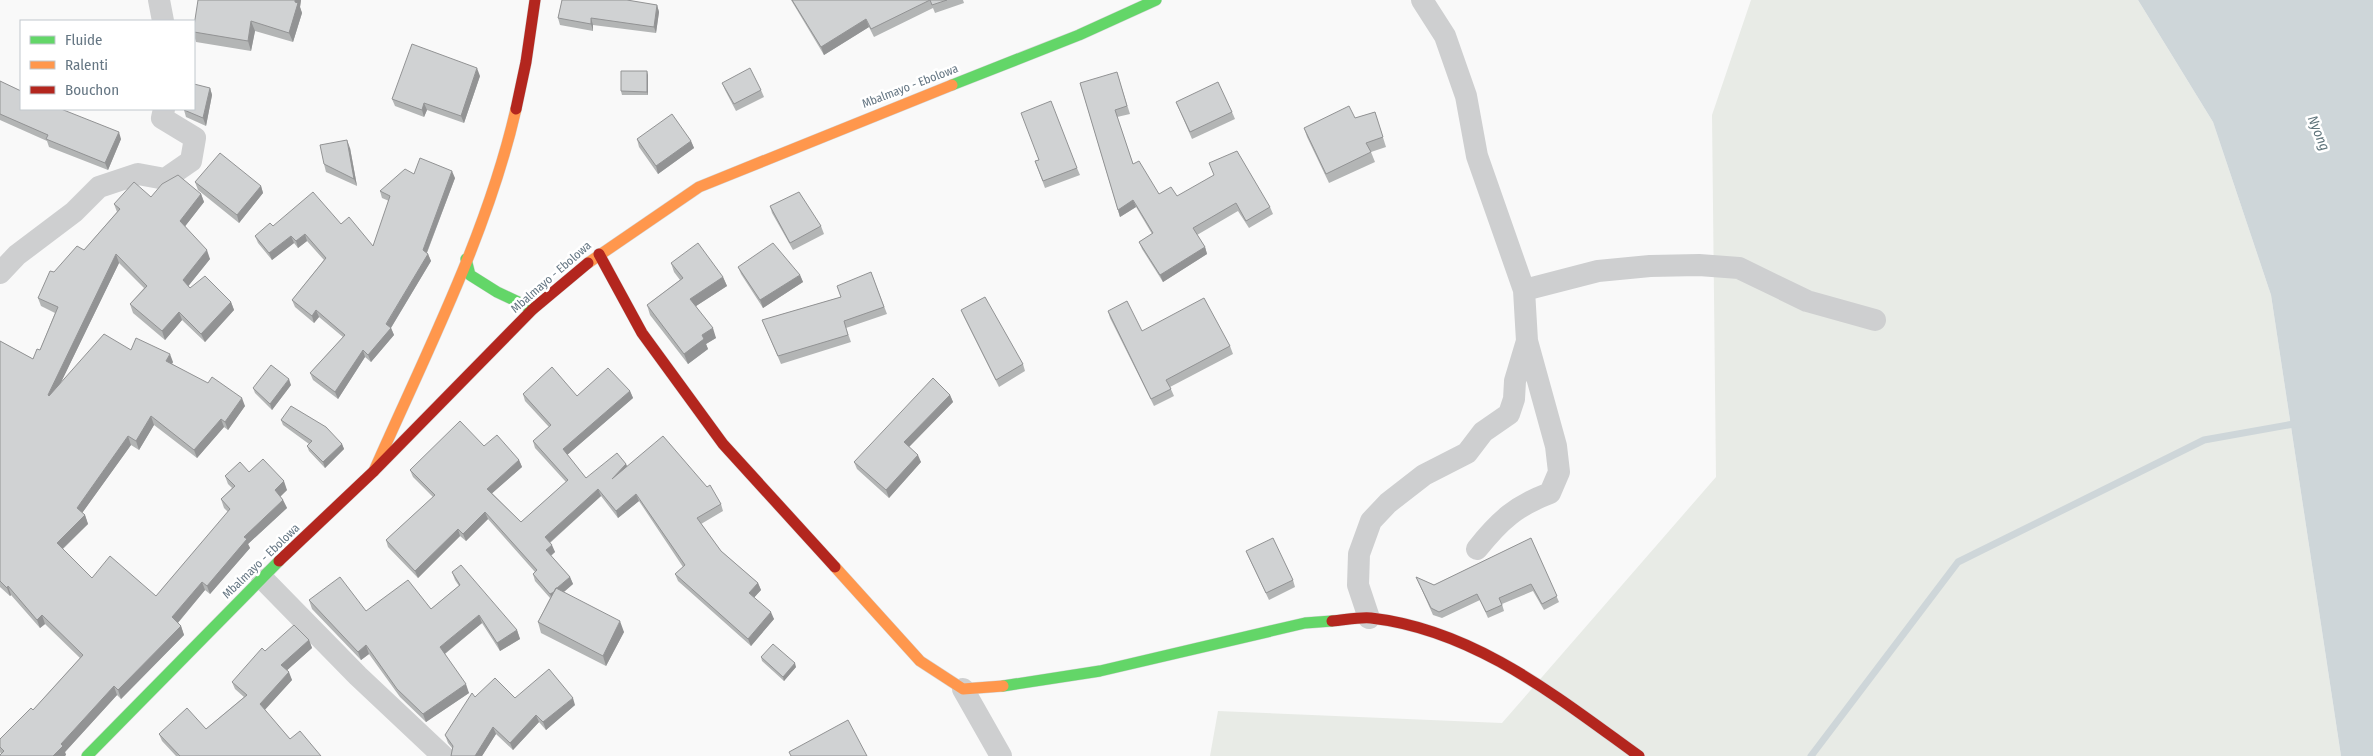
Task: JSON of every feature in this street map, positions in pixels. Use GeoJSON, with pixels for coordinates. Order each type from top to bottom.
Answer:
{"type":"FeatureCollection","features":[{"type":"Feature","properties":{"kind":"main road"},"geometry":{"type":"LineString","coordinates":[[374,471],[466,259],[512,123],[530,48],[535,0]]}},
{"type":"Feature","properties":{"kind":"main road","name":"Mbalmayo - Ebolowa"},"geometry":{"type":"LineString","coordinates":[[87,756],[262,578],[374,471],[533,309],[599,254],[699,188],[835,131],[1079,35],[1156,0]]}},
{"type":"Feature","properties":{"kind":"main road"},"geometry":{"type":"LineString","coordinates":[[599,254],[642,333],[724,444],[920,661],[963,688],[995,687],[1100,670],[1305,623],[1369,618],[1427,629],[1486,653],[1532,680],[1639,756]]}},
{"type":"Feature","properties":{"kind":"main road"},"geometry":{"type":"LineString","coordinates":[[466,259],[470,275],[497,292],[533,309]]}},
{"type":"Feature","properties":{"kind":"street"},"geometry":{"type":"LineString","coordinates":[[159,0],[164,20]]}},
{"type":"Feature","properties":{"kind":"street"},"geometry":{"type":"LineString","coordinates":[[1422,0],[1445,36],[1466,96],[1477,156],[1524,290],[1527,341],[1556,446],[1559,472],[1550,493],[1525,503],[1495,526],[1477,548]]}},
{"type":"Feature","properties":{"kind":"street"},"geometry":{"type":"LineString","coordinates":[[0,273],[8,252],[74,212],[99,187],[138,174],[164,178],[191,161],[195,138],[162,118],[164,110]]}},
{"type":"Feature","properties":{"kind":"street"},"geometry":{"type":"LineString","coordinates":[[1524,290],[1598,271],[1650,266],[1699,265],[1739,268],[1807,301],[1875,320]]}},
{"type":"Feature","properties":{"kind":"street"},"geometry":{"type":"LineString","coordinates":[[1369,618],[1358,586],[1360,554],[1371,521],[1388,503],[1424,475],[1467,453],[1483,432],[1509,414],[1514,400],[1515,381],[1527,341]]}},
{"type":"Feature","properties":{"kind":"street"},"geometry":{"type":"LineString","coordinates":[[262,578],[358,676],[444,756]]}},
{"type":"Feature","properties":{"kind":"street"},"geometry":{"type":"LineString","coordinates":[[963,688],[1001,756]]}},
{"type":"Feature","properties":{"kind":"shaded area"},"geometry":{"type":"Polygon","coordinates":[[[1751,0],[2138,0],[2213,122],[2271,295],[2341,756],[1210,756],[1218,711],[1502,723],[1716,477],[1712,115],[1751,0]]]}},
{"type":"Feature","properties":{"kind":"water","name":"Nyong"},"geometry":{"type":"Polygon","coordinates":[[[2138,0],[2373,0],[2373,756],[2341,756],[2271,295],[2213,122],[2138,0]]]}},
{"type":"Feature","properties":{"kind":"building"},"geometry":{"type":"Polygon","coordinates":[[[198,0],[295,0],[298,3],[289,33],[251,21],[248,41],[195,32],[198,0]]]}},
{"type":"Feature","properties":{"kind":"building"},"geometry":{"type":"Polygon","coordinates":[[[562,0],[627,0],[657,5],[654,27],[591,18],[591,24],[558,18],[562,0]]]}},
{"type":"Feature","properties":{"kind":"building"},"geometry":{"type":"Polygon","coordinates":[[[792,0],[930,0],[871,29],[866,19],[821,47],[792,0]]]}},
{"type":"Feature","properties":{"kind":"building"},"geometry":{"type":"Polygon","coordinates":[[[930,0],[947,0],[932,5],[930,0]]]}},
{"type":"Feature","properties":{"kind":"building"},"geometry":{"type":"Polygon","coordinates":[[[412,44],[477,68],[461,116],[424,103],[422,110],[392,99],[412,44]]]}},
{"type":"Feature","properties":{"kind":"building"},"geometry":{"type":"Polygon","coordinates":[[[750,68],[761,90],[734,104],[722,83],[750,68]]]}},
{"type":"Feature","properties":{"kind":"building"},"geometry":{"type":"Polygon","coordinates":[[[621,71],[647,71],[647,92],[621,91],[621,71]]]}},
{"type":"Feature","properties":{"kind":"building"},"geometry":{"type":"Polygon","coordinates":[[[1117,72],[1127,106],[1115,110],[1133,164],[1139,161],[1159,194],[1171,187],[1177,196],[1214,175],[1209,163],[1237,151],[1270,207],[1246,221],[1236,203],[1193,228],[1205,247],[1160,275],[1139,242],[1153,233],[1133,200],[1118,210],[1080,83],[1117,72]]]}},
{"type":"Feature","properties":{"kind":"building"},"geometry":{"type":"Polygon","coordinates":[[[0,81],[20,91],[20,110],[64,110],[119,132],[105,163],[46,139],[48,135],[0,114],[0,81]]]}},
{"type":"Feature","properties":{"kind":"building"},"geometry":{"type":"Polygon","coordinates":[[[1218,82],[1232,112],[1190,132],[1176,102],[1218,82]]]}},
{"type":"Feature","properties":{"kind":"building"},"geometry":{"type":"Polygon","coordinates":[[[195,84],[210,88],[203,118],[184,110],[195,110],[195,84]]]}},
{"type":"Feature","properties":{"kind":"building"},"geometry":{"type":"Polygon","coordinates":[[[1051,101],[1077,168],[1043,181],[1035,161],[1039,160],[1021,113],[1051,101]]]}},
{"type":"Feature","properties":{"kind":"building"},"geometry":{"type":"Polygon","coordinates":[[[1349,106],[1355,118],[1375,112],[1383,137],[1366,143],[1371,152],[1326,174],[1304,128],[1349,106]]]}},
{"type":"Feature","properties":{"kind":"building"},"geometry":{"type":"Polygon","coordinates":[[[672,114],[691,141],[656,166],[637,139],[672,114]]]}},
{"type":"Feature","properties":{"kind":"building"},"geometry":{"type":"Polygon","coordinates":[[[347,140],[354,179],[324,164],[320,145],[347,140]]]}},
{"type":"Feature","properties":{"kind":"building"},"geometry":{"type":"Polygon","coordinates":[[[220,153],[261,186],[237,215],[195,182],[220,153]]]}},
{"type":"Feature","properties":{"kind":"building"},"geometry":{"type":"Polygon","coordinates":[[[420,158],[452,171],[423,250],[428,254],[386,324],[391,328],[368,355],[363,350],[335,392],[310,373],[345,335],[316,310],[312,316],[292,300],[326,258],[305,234],[296,241],[291,236],[269,253],[255,236],[270,223],[273,226],[313,192],[341,224],[349,217],[373,246],[390,196],[380,191],[405,169],[414,174],[420,158]]]}},
{"type":"Feature","properties":{"kind":"building"},"geometry":{"type":"Polygon","coordinates":[[[178,175],[201,194],[180,221],[207,250],[183,280],[190,288],[205,276],[231,302],[201,334],[179,312],[162,331],[130,304],[147,286],[116,254],[48,395],[104,334],[131,350],[136,338],[170,354],[166,361],[208,383],[212,377],[242,398],[225,422],[221,419],[194,450],[151,416],[136,441],[128,436],[77,508],[85,515],[57,543],[92,578],[110,556],[156,596],[230,509],[221,499],[235,486],[225,476],[240,462],[249,472],[263,459],[284,481],[275,490],[283,500],[244,537],[247,539],[207,586],[202,582],[172,617],[181,626],[118,690],[114,686],[61,744],[63,746],[53,756],[0,756],[4,751],[0,747],[0,739],[31,708],[33,710],[83,655],[42,615],[37,620],[8,586],[7,588],[0,581],[0,341],[33,359],[37,349],[40,350],[58,307],[38,298],[50,271],[54,272],[77,246],[84,250],[120,209],[114,204],[134,182],[151,197],[162,184],[178,175]]]}},
{"type":"Feature","properties":{"kind":"building"},"geometry":{"type":"Polygon","coordinates":[[[799,192],[821,226],[790,243],[770,206],[799,192]]]}},
{"type":"Feature","properties":{"kind":"building"},"geometry":{"type":"Polygon","coordinates":[[[698,243],[723,277],[690,299],[713,328],[702,335],[704,339],[684,354],[647,305],[683,278],[671,263],[698,243]]]}},
{"type":"Feature","properties":{"kind":"building"},"geometry":{"type":"Polygon","coordinates":[[[773,243],[800,275],[760,300],[738,267],[773,243]]]}},
{"type":"Feature","properties":{"kind":"building"},"geometry":{"type":"Polygon","coordinates":[[[871,272],[884,307],[844,321],[848,335],[778,356],[762,320],[841,297],[837,286],[871,272]]]}},
{"type":"Feature","properties":{"kind":"building"},"geometry":{"type":"Polygon","coordinates":[[[985,297],[1023,364],[996,380],[961,310],[985,297]]]}},
{"type":"Feature","properties":{"kind":"building"},"geometry":{"type":"Polygon","coordinates":[[[1204,298],[1230,346],[1166,380],[1171,389],[1151,399],[1108,311],[1127,301],[1142,331],[1204,298]]]}},
{"type":"Feature","properties":{"kind":"building"},"geometry":{"type":"Polygon","coordinates":[[[271,365],[289,379],[270,404],[253,388],[271,365]]]}},
{"type":"Feature","properties":{"kind":"building"},"geometry":{"type":"Polygon","coordinates":[[[552,367],[577,396],[608,368],[630,391],[563,449],[586,478],[617,453],[626,464],[612,479],[663,436],[707,487],[710,485],[721,504],[697,518],[721,551],[758,583],[749,593],[771,612],[748,639],[675,574],[685,565],[636,494],[616,511],[598,489],[545,537],[552,545],[546,550],[570,577],[550,594],[533,574],[537,570],[485,512],[463,534],[458,529],[415,571],[386,540],[435,495],[410,470],[460,421],[484,446],[497,435],[519,460],[487,489],[521,522],[568,480],[533,441],[551,425],[523,394],[552,367]]]}},
{"type":"Feature","properties":{"kind":"building"},"geometry":{"type":"Polygon","coordinates":[[[933,378],[950,395],[904,442],[918,455],[886,490],[854,462],[933,378]]]}},
{"type":"Feature","properties":{"kind":"building"},"geometry":{"type":"Polygon","coordinates":[[[291,406],[326,427],[342,444],[323,462],[307,446],[312,441],[281,420],[291,406]]]}},
{"type":"Feature","properties":{"kind":"building"},"geometry":{"type":"Polygon","coordinates":[[[1273,538],[1293,580],[1266,593],[1246,551],[1273,538]]]}},
{"type":"Feature","properties":{"kind":"building"},"geometry":{"type":"Polygon","coordinates":[[[1531,538],[1557,596],[1542,604],[1531,584],[1499,598],[1502,605],[1486,612],[1477,594],[1439,612],[1431,608],[1416,577],[1434,585],[1531,538]]]}},
{"type":"Feature","properties":{"kind":"building"},"geometry":{"type":"Polygon","coordinates":[[[461,565],[517,630],[497,643],[479,615],[440,647],[466,684],[423,714],[397,689],[366,645],[358,652],[309,600],[340,577],[366,611],[408,580],[431,609],[460,585],[452,572],[461,565]]]}},
{"type":"Feature","properties":{"kind":"building"},"geometry":{"type":"Polygon","coordinates":[[[556,588],[620,621],[603,656],[538,622],[556,588]]]}},
{"type":"Feature","properties":{"kind":"building"},"geometry":{"type":"Polygon","coordinates":[[[294,625],[309,640],[281,665],[289,672],[260,704],[290,739],[300,731],[321,756],[180,756],[159,734],[187,708],[206,729],[247,695],[232,682],[262,648],[265,651],[294,625]]]}},
{"type":"Feature","properties":{"kind":"building"},"geometry":{"type":"Polygon","coordinates":[[[773,644],[795,663],[783,677],[761,657],[773,644]]]}},
{"type":"Feature","properties":{"kind":"building"},"geometry":{"type":"Polygon","coordinates":[[[549,669],[573,698],[543,722],[536,715],[510,743],[493,727],[475,756],[451,756],[453,746],[445,735],[472,693],[475,697],[495,678],[515,698],[549,669]]]}},
{"type":"Feature","properties":{"kind":"building"},"geometry":{"type":"Polygon","coordinates":[[[848,720],[867,756],[791,756],[789,752],[848,720]]]}},
{"type":"Feature","properties":{"kind":"waterway"},"geometry":{"type":"LineString","coordinates":[[1811,756],[1958,562],[2204,440],[2299,423]]}},
{"type":"Feature","properties":{"kind":"traffic: fast"},"geometry":{"type":"LineString","coordinates":[[952,85],[1079,35],[1156,0]]}},
{"type":"Feature","properties":{"kind":"traffic: fast"},"geometry":{"type":"LineString","coordinates":[[466,259],[470,275],[497,292],[533,309]]}},
{"type":"Feature","properties":{"kind":"traffic: fast"},"geometry":{"type":"LineString","coordinates":[[87,756],[279,561]]}},
{"type":"Feature","properties":{"kind":"traffic: fast"},"geometry":{"type":"LineString","coordinates":[[1003,686],[1100,671],[1305,623],[1332,621]]}},
{"type":"Feature","properties":{"kind":"traffic: slow"},"geometry":{"type":"LineString","coordinates":[[588,263],[699,187],[952,85]]}},
{"type":"Feature","properties":{"kind":"traffic: slow"},"geometry":{"type":"LineString","coordinates":[[374,471],[454,293],[472,248],[504,156],[516,109]]}},
{"type":"Feature","properties":{"kind":"traffic: slow"},"geometry":{"type":"LineString","coordinates":[[835,567],[920,661],[963,689],[1003,686]]}},
{"type":"Feature","properties":{"kind":"traffic: jam"},"geometry":{"type":"LineString","coordinates":[[516,109],[526,62],[535,0]]}},
{"type":"Feature","properties":{"kind":"traffic: jam"},"geometry":{"type":"LineString","coordinates":[[599,254],[642,333],[723,444],[835,567]]}},
{"type":"Feature","properties":{"kind":"traffic: jam"},"geometry":{"type":"LineString","coordinates":[[279,561],[374,471],[533,309],[588,263]]}},
{"type":"Feature","properties":{"kind":"traffic: jam"},"geometry":{"type":"LineString","coordinates":[[1332,621],[1371,618],[1409,625],[1445,636],[1480,651],[1546,690],[1639,756]]}}]}
